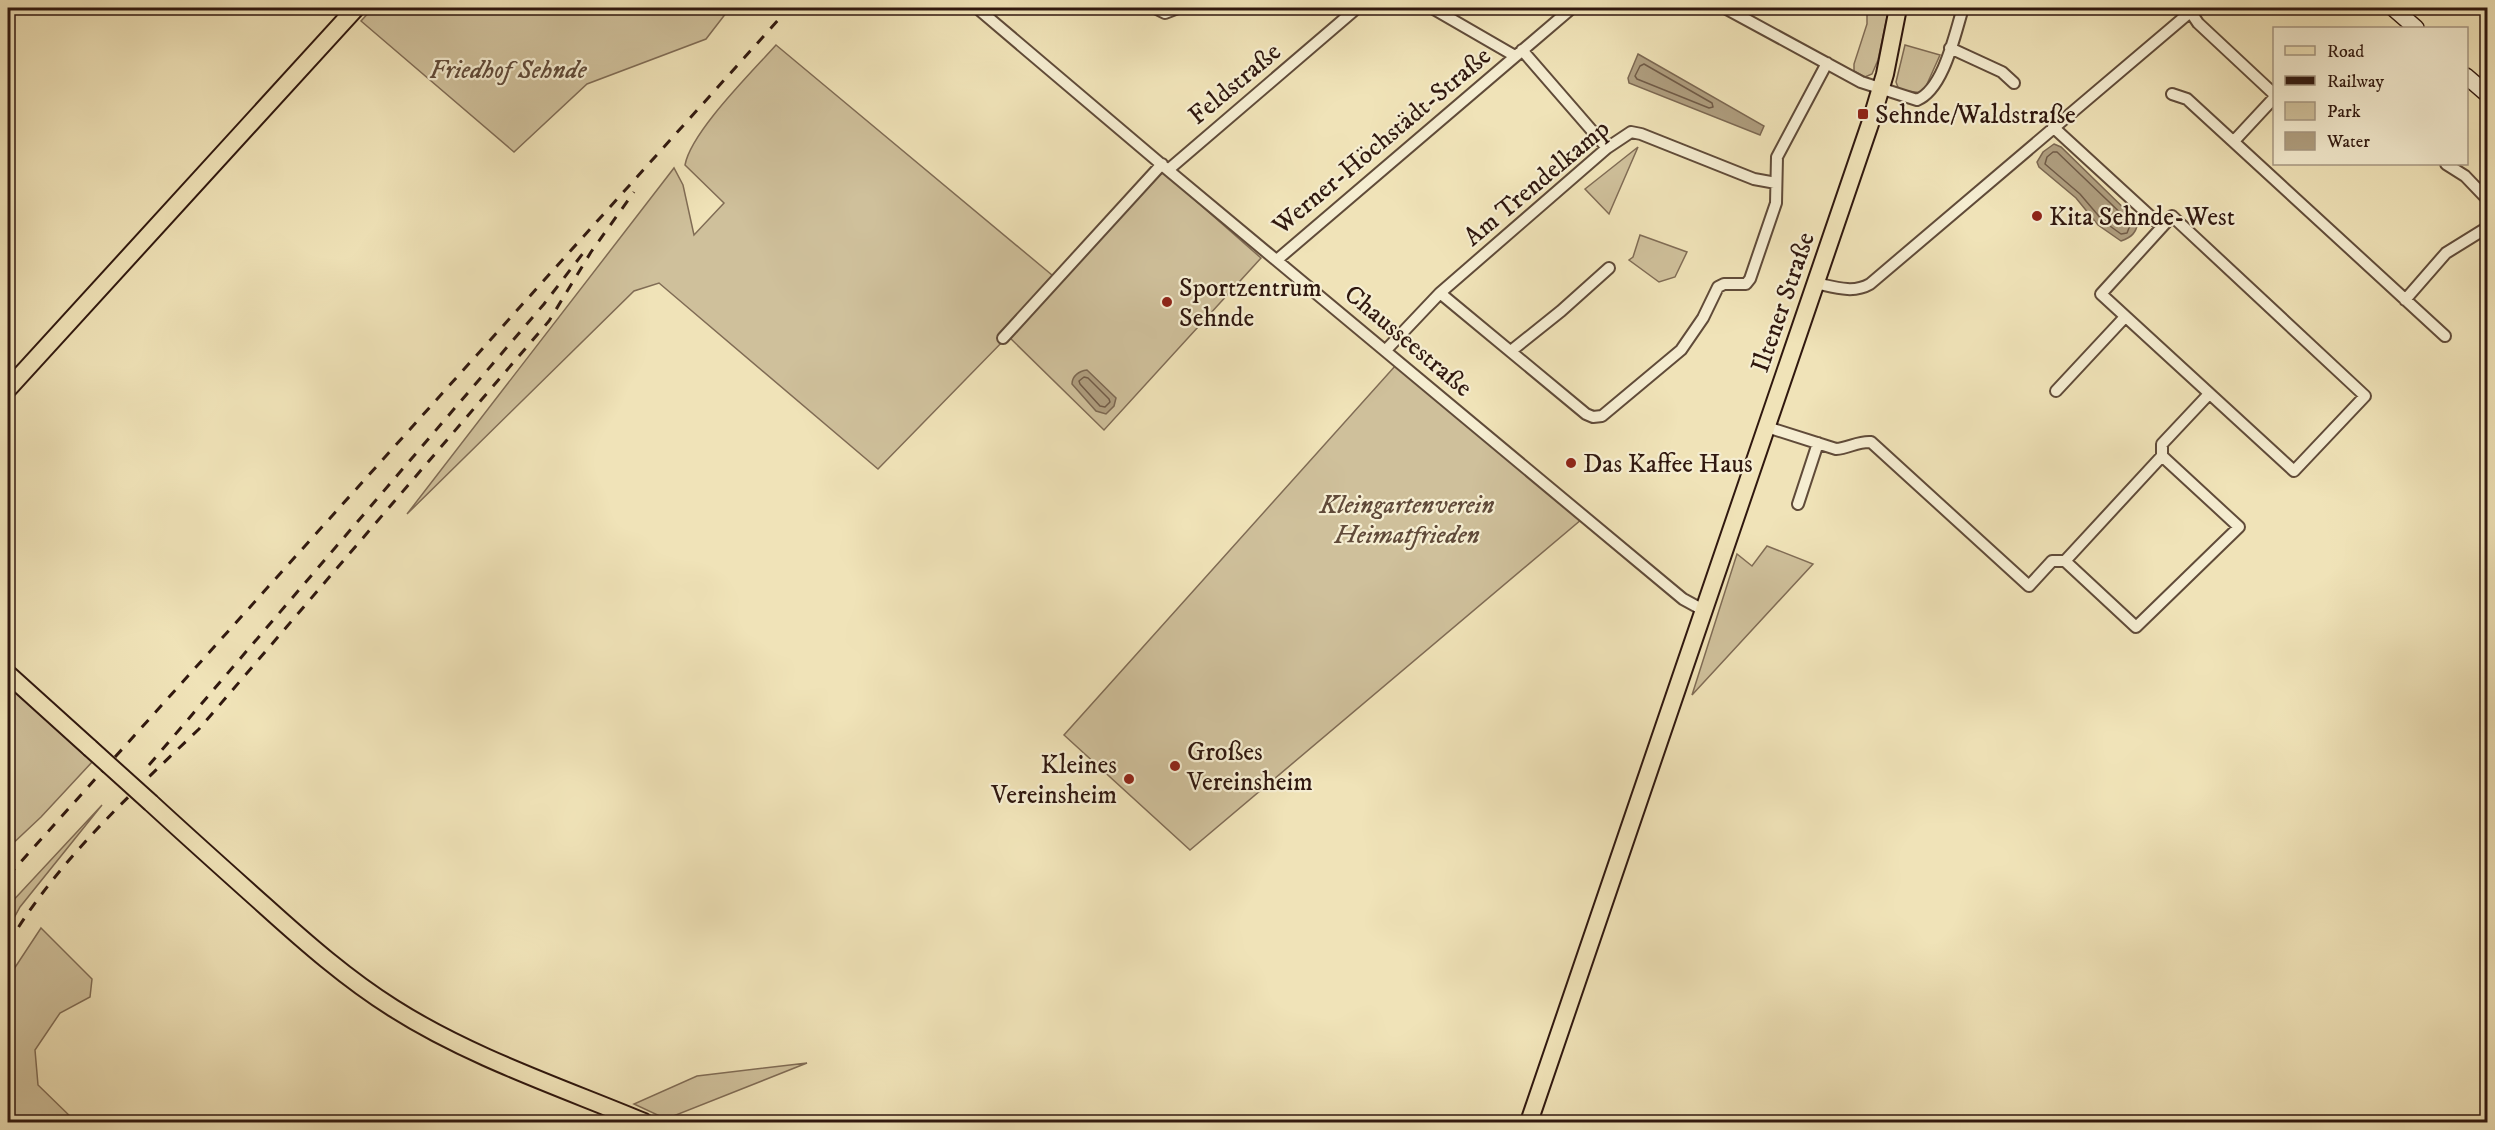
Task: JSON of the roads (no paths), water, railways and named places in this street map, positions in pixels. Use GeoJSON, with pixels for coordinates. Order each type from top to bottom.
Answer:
{"type":"FeatureCollection","features":[{"type":"Feature","properties":{"kind":"main road"},"geometry":{"type":"LineString","coordinates":[[8,389],[356,8]]}},
{"type":"Feature","properties":{"kind":"main road","name":"Iltener Straße"},"geometry":{"type":"LineString","coordinates":[[1528,1122],[1705,611],[1881,89],[1898,8]]}},
{"type":"Feature","properties":{"kind":"main road"},"geometry":{"type":"LineString","coordinates":[[2393,8],[2415,27]]}},
{"type":"Feature","properties":{"kind":"main road"},"geometry":{"type":"LineString","coordinates":[[2468,78],[2487,95]]}},
{"type":"Feature","properties":{"kind":"main road"},"geometry":{"type":"LineString","coordinates":[[8,674],[304,941],[358,984],[432,1031],[478,1053],[644,1122]]}},
{"type":"Feature","properties":{"kind":"street","name":"Chausseestraße"},"geometry":{"type":"LineString","coordinates":[[977,8],[1683,599],[1705,611]]}},
{"type":"Feature","properties":{"kind":"street"},"geometry":{"type":"LineString","coordinates":[[1155,8],[1165,13],[1178,8]]}},
{"type":"Feature","properties":{"kind":"street","name":"Feldstraße"},"geometry":{"type":"LineString","coordinates":[[1003,338],[1165,167],[1357,8]]}},
{"type":"Feature","properties":{"kind":"street","name":"Werner-Höchstädt-Straße"},"geometry":{"type":"LineString","coordinates":[[1432,8],[1519,53],[1607,148]]}},
{"type":"Feature","properties":{"kind":"street","name":"Werner-Höchstädt-Straße"},"geometry":{"type":"LineString","coordinates":[[1278,259],[1572,8]]}},
{"type":"Feature","properties":{"kind":"street"},"geometry":{"type":"LineString","coordinates":[[1725,8],[1861,82],[1917,100],[1926,96],[1939,78],[1962,8]]}},
{"type":"Feature","properties":{"kind":"street"},"geometry":{"type":"LineString","coordinates":[[1815,284],[1850,290],[1862,289],[1870,284],[2192,9],[2198,22],[2273,95]]}},
{"type":"Feature","properties":{"kind":"street"},"geometry":{"type":"LineString","coordinates":[[1950,48],[2002,72],[2014,83]]}},
{"type":"Feature","properties":{"kind":"street"},"geometry":{"type":"LineString","coordinates":[[1440,293],[1586,414],[1593,417],[1602,416],[1681,350],[1702,318],[1713,292],[1718,287],[1724,284],[1746,284],[1750,279],[1776,203],[1777,157],[1827,63]]}},
{"type":"Feature","properties":{"kind":"street"},"geometry":{"type":"LineString","coordinates":[[2172,94],[2187,99],[2445,336]]}},
{"type":"Feature","properties":{"kind":"street"},"geometry":{"type":"LineString","coordinates":[[2234,141],[2273,97]]}},
{"type":"Feature","properties":{"kind":"street"},"geometry":{"type":"LineString","coordinates":[[2054,127],[2162,227]]}},
{"type":"Feature","properties":{"kind":"street","name":"Am Trendelkamp"},"geometry":{"type":"LineString","coordinates":[[1386,350],[1440,293],[1607,148],[1631,132],[1754,179],[1776,183]]}},
{"type":"Feature","properties":{"kind":"street"},"geometry":{"type":"LineString","coordinates":[[2448,165],[2465,176],[2487,200]]}},
{"type":"Feature","properties":{"kind":"street"},"geometry":{"type":"LineString","coordinates":[[2172,216],[2365,396],[2294,471],[2126,317],[2101,294],[2172,216]]}},
{"type":"Feature","properties":{"kind":"street"},"geometry":{"type":"LineString","coordinates":[[2405,300],[2446,253],[2487,226]]}},
{"type":"Feature","properties":{"kind":"street"},"geometry":{"type":"LineString","coordinates":[[1511,351],[1609,268]]}},
{"type":"Feature","properties":{"kind":"street"},"geometry":{"type":"LineString","coordinates":[[2056,391],[2126,317]]}},
{"type":"Feature","properties":{"kind":"street"},"geometry":{"type":"LineString","coordinates":[[2065,561],[2162,456],[2162,444],[2209,394]]}},
{"type":"Feature","properties":{"kind":"street"},"geometry":{"type":"LineString","coordinates":[[1767,427],[1836,449],[1846,448],[1861,441],[1871,442],[2029,586],[2052,561],[2065,561],[2136,627],[2239,527],[2162,456]]}},
{"type":"Feature","properties":{"kind":"street"},"geometry":{"type":"LineString","coordinates":[[1798,504],[1818,443]]}},
{"type":"Feature","properties":{"kind":"water"},"geometry":{"type":"Polygon","coordinates":[[[1638,54],[1764,126],[1760,135],[1629,83],[1628,78],[1638,54]]]}},
{"type":"Feature","properties":{"kind":"water"},"geometry":{"type":"Polygon","coordinates":[[[2054,144],[2061,147],[2138,222],[2131,236],[2121,241],[2098,225],[2076,198],[2039,167],[2037,162],[2043,152],[2054,144]]]}},
{"type":"Feature","properties":{"kind":"water"},"geometry":{"type":"Polygon","coordinates":[[[1087,370],[1116,398],[1114,406],[1106,414],[1096,411],[1072,384],[1076,374],[1087,370]]]}},
{"type":"Feature","properties":{"kind":"railway"},"geometry":{"type":"LineString","coordinates":[[8,876],[789,8]]}},
{"type":"Feature","properties":{"kind":"railway"},"geometry":{"type":"LineString","coordinates":[[8,944],[49,884],[72,857],[121,804],[199,729],[549,321],[591,252],[634,192]]}},
{"type":"Feature","properties":{"kind":"railway"},"geometry":{"type":"LineString","coordinates":[[149,765],[544,304],[587,248]]}},
{"type":"Feature","properties":{"kind":"place","name":"Sehnde/Waldstraße"},"geometry":{"type":"Point","coordinates":[1863,114]}},
{"type":"Feature","properties":{"kind":"place","name":"Kita Sehnde-West"},"geometry":{"type":"Point","coordinates":[2037,216]}},
{"type":"Feature","properties":{"kind":"place","name":"Sportzentrum Sehnde"},"geometry":{"type":"Point","coordinates":[1167,302]}},
{"type":"Feature","properties":{"kind":"place","name":"Das Kaffee Haus"},"geometry":{"type":"Point","coordinates":[1571,463]}},
{"type":"Feature","properties":{"kind":"place","name":"Großes Vereinsheim"},"geometry":{"type":"Point","coordinates":[1175,766]}},
{"type":"Feature","properties":{"kind":"place","name":"Kleines Vereinsheim"},"geometry":{"type":"Point","coordinates":[1129,779]}},
{"type":"Feature","properties":{"kind":"park label","name":"Friedhof Sehnde"},"geometry":{"type":"Point","coordinates":[508,69]}},
{"type":"Feature","properties":{"kind":"park label","name":"Kleingartenverein Heimatfrieden"},"geometry":{"type":"Point","coordinates":[1407,519]}}]}
